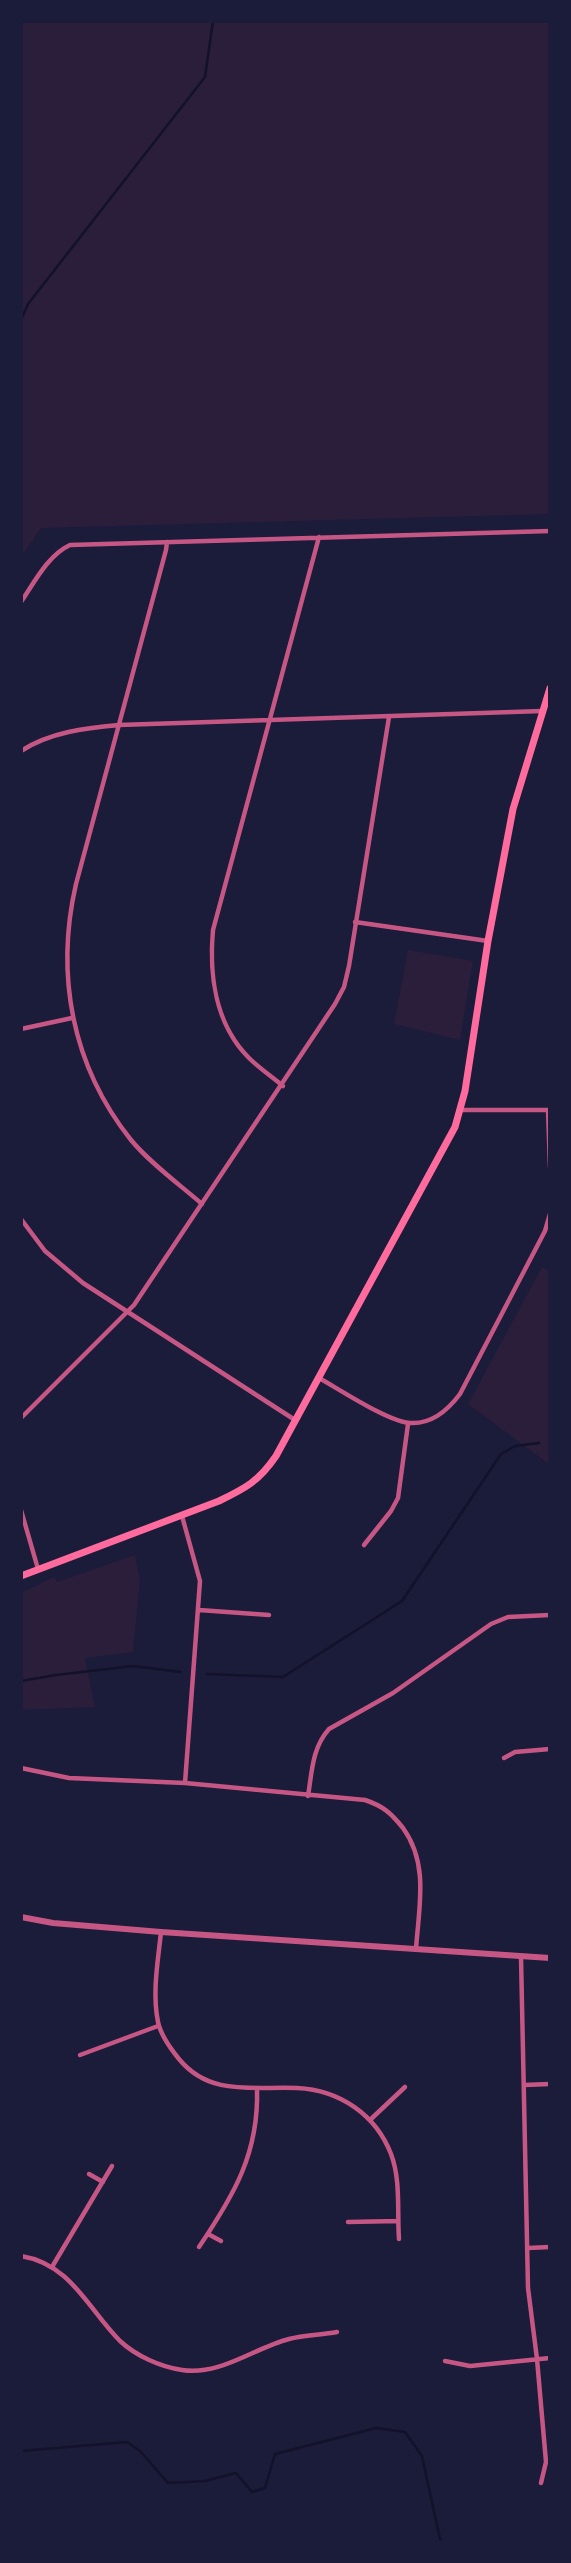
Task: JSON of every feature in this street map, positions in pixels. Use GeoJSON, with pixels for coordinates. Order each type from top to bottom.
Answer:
{"type":"FeatureCollection","features":[{"type":"Feature","properties":{"kind":"main road"},"geometry":{"type":"LineString","coordinates":[[21,1576],[219,1501],[256,1480],[276,1455],[455,1127],[461,1110],[488,941],[513,809],[550,688]]}},
{"type":"Feature","properties":{"kind":"street"},"geometry":{"type":"LineString","coordinates":[[21,602],[60,549],[70,545],[550,531]]}},
{"type":"Feature","properties":{"kind":"street"},"geometry":{"type":"LineString","coordinates":[[283,1086],[247,1057],[230,1031],[215,996],[211,966],[214,930],[319,537]]}},
{"type":"Feature","properties":{"kind":"street"},"geometry":{"type":"LineString","coordinates":[[167,542],[76,884],[69,918],[67,976],[72,1018],[93,1081],[133,1142],[202,1204]]}},
{"type":"Feature","properties":{"kind":"street"},"geometry":{"type":"LineString","coordinates":[[21,751],[51,736],[87,728],[120,725],[543,711]]}},
{"type":"Feature","properties":{"kind":"street"},"geometry":{"type":"LineString","coordinates":[[21,1418],[128,1312],[283,1086],[344,987],[389,717]]}},
{"type":"Feature","properties":{"kind":"street"},"geometry":{"type":"LineString","coordinates":[[355,922],[488,941]]}},
{"type":"Feature","properties":{"kind":"street"},"geometry":{"type":"LineString","coordinates":[[21,1029],[72,1018]]}},
{"type":"Feature","properties":{"kind":"street"},"geometry":{"type":"LineString","coordinates":[[461,1110],[549,1110],[550,1167]]}},
{"type":"Feature","properties":{"kind":"street"},"geometry":{"type":"LineString","coordinates":[[318,1377],[389,1417],[408,1424],[435,1417],[449,1408],[460,1394],[545,1231],[550,1214]]}},
{"type":"Feature","properties":{"kind":"street"},"geometry":{"type":"LineString","coordinates":[[21,1219],[58,1264],[296,1420]]}},
{"type":"Feature","properties":{"kind":"street"},"geometry":{"type":"LineString","coordinates":[[364,1545],[398,1499],[408,1424]]}},
{"type":"Feature","properties":{"kind":"street"},"geometry":{"type":"LineString","coordinates":[[21,1510],[38,1569]]}},
{"type":"Feature","properties":{"kind":"street"},"geometry":{"type":"LineString","coordinates":[[182,1516],[199,1572],[199,1610],[185,1783]]}},
{"type":"Feature","properties":{"kind":"street"},"geometry":{"type":"LineString","coordinates":[[199,1610],[269,1615]]}},
{"type":"Feature","properties":{"kind":"street"},"geometry":{"type":"LineString","coordinates":[[309,1796],[314,1757],[321,1738],[329,1729],[393,1693],[491,1624],[508,1616],[550,1615]]}},
{"type":"Feature","properties":{"kind":"street"},"geometry":{"type":"LineString","coordinates":[[504,1758],[515,1752],[550,1749]]}},
{"type":"Feature","properties":{"kind":"street"},"geometry":{"type":"LineString","coordinates":[[21,1768],[69,1778],[185,1783],[365,1800],[381,1805],[392,1813],[418,1855],[421,1872],[416,1949]]}},
{"type":"Feature","properties":{"kind":"street"},"geometry":{"type":"LineString","coordinates":[[21,1917],[53,1923],[161,1932],[550,1958]]}},
{"type":"Feature","properties":{"kind":"street"},"geometry":{"type":"LineString","coordinates":[[161,1932],[156,1990],[159,2026],[169,2046],[194,2073],[224,2087],[299,2088],[326,2093],[343,2099],[370,2120],[383,2137],[395,2167],[399,2239]]}},
{"type":"Feature","properties":{"kind":"street"},"geometry":{"type":"LineString","coordinates":[[521,1957],[528,2288],[546,2462],[541,2483]]}},
{"type":"Feature","properties":{"kind":"street"},"geometry":{"type":"LineString","coordinates":[[80,2055],[159,2026]]}},
{"type":"Feature","properties":{"kind":"street"},"geometry":{"type":"LineString","coordinates":[[524,2085],[550,2084]]}},
{"type":"Feature","properties":{"kind":"street"},"geometry":{"type":"LineString","coordinates":[[370,2120],[405,2087]]}},
{"type":"Feature","properties":{"kind":"street"},"geometry":{"type":"LineString","coordinates":[[199,2247],[233,2194],[250,2155],[258,2114],[257,2089]]}},
{"type":"Feature","properties":{"kind":"street"},"geometry":{"type":"LineString","coordinates":[[52,2267],[112,2166]]}},
{"type":"Feature","properties":{"kind":"street"},"geometry":{"type":"LineString","coordinates":[[89,2174],[103,2182]]}},
{"type":"Feature","properties":{"kind":"street"},"geometry":{"type":"LineString","coordinates":[[348,2222],[398,2221]]}},
{"type":"Feature","properties":{"kind":"street"},"geometry":{"type":"LineString","coordinates":[[208,2234],[221,2241]]}},
{"type":"Feature","properties":{"kind":"street"},"geometry":{"type":"LineString","coordinates":[[528,2248],[550,2247]]}},
{"type":"Feature","properties":{"kind":"street"},"geometry":{"type":"LineString","coordinates":[[21,2256],[52,2267],[79,2290],[121,2341],[151,2361],[184,2371],[211,2368],[236,2361],[291,2339],[337,2332]]}},
{"type":"Feature","properties":{"kind":"street"},"geometry":{"type":"LineString","coordinates":[[445,2361],[470,2366],[550,2358]]}},
{"type":"Feature","properties":{"kind":"shaded area"},"geometry":{"type":"Polygon","coordinates":[[[21,21],[550,21],[550,514],[41,528],[21,557],[21,21]]]}},
{"type":"Feature","properties":{"kind":"shaded area"},"geometry":{"type":"Polygon","coordinates":[[[408,950],[473,961],[460,1040],[394,1024],[408,950]]]}},
{"type":"Feature","properties":{"kind":"shaded area"},"geometry":{"type":"Polygon","coordinates":[[[542,1267],[550,1271],[550,1465],[468,1404],[542,1267]]]}},
{"type":"Feature","properties":{"kind":"shaded area"},"geometry":{"type":"Polygon","coordinates":[[[135,1555],[140,1580],[133,1652],[85,1658],[95,1707],[21,1710],[21,1593],[54,1577],[57,1582],[135,1555]]]}},
{"type":"Feature","properties":{"kind":"waterway"},"geometry":{"type":"LineString","coordinates":[[21,320],[28,304],[205,77],[213,21]]}},
{"type":"Feature","properties":{"kind":"waterway"},"geometry":{"type":"LineString","coordinates":[[207,1674],[283,1677],[402,1601],[501,1454],[515,1446],[539,1443]]}},
{"type":"Feature","properties":{"kind":"waterway"},"geometry":{"type":"LineString","coordinates":[[21,1681],[133,1666],[181,1672]]}},
{"type":"Feature","properties":{"kind":"waterway"},"geometry":{"type":"LineString","coordinates":[[21,2451],[127,2442],[140,2451],[168,2483],[205,2481],[236,2473],[252,2492],[265,2488],[275,2454],[376,2428],[405,2432],[422,2456],[440,2539],[444,2542]]}}]}
